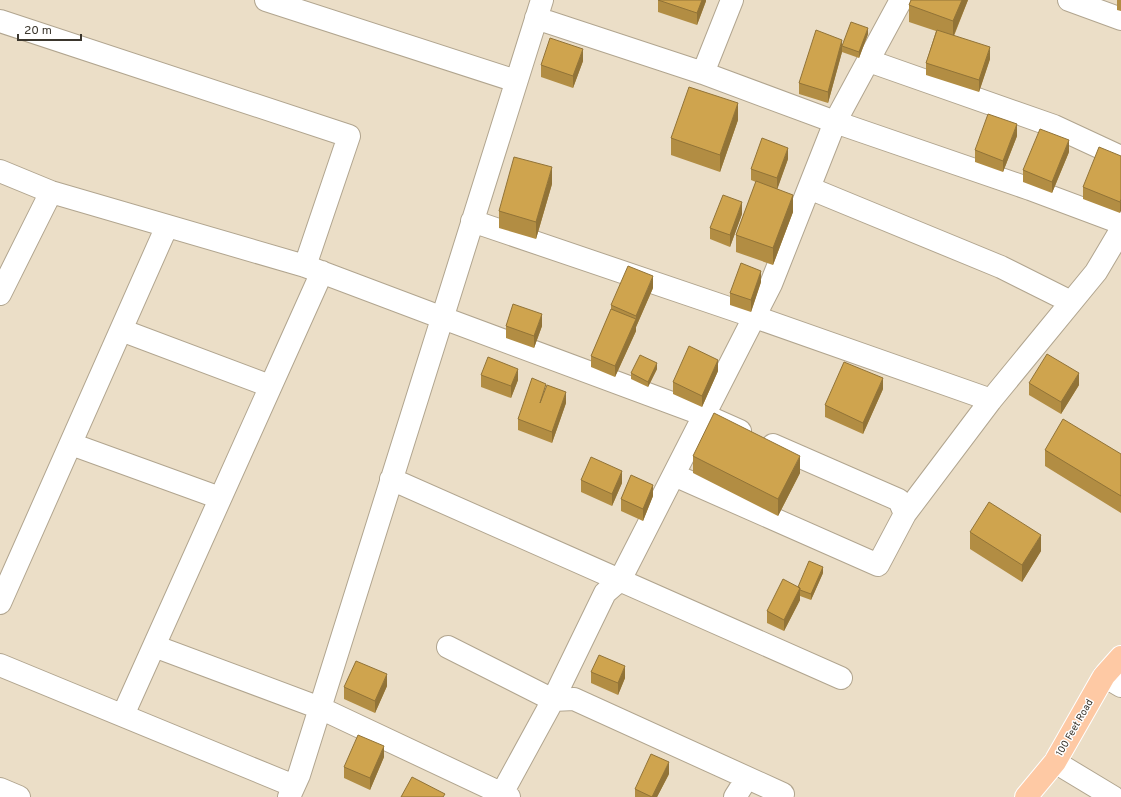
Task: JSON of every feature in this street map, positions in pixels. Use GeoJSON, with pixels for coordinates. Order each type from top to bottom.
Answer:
{"type":"FeatureCollection","features":[{"type":"Feature","properties":{"kind":"main road","name":"100 Feet Road"},"geometry":{"type":"LineString","coordinates":[[1026,797],[1055,762],[1113,681],[1121,657]]}},
{"type":"Feature","properties":{"kind":"street"},"geometry":{"type":"LineString","coordinates":[[266,0],[516,82]]}},
{"type":"Feature","properties":{"kind":"street"},"geometry":{"type":"LineString","coordinates":[[703,73],[732,0]]}},
{"type":"Feature","properties":{"kind":"street"},"geometry":{"type":"LineString","coordinates":[[154,646],[320,708],[504,796],[605,593],[620,580],[771,284],[835,122],[901,0]]}},
{"type":"Feature","properties":{"kind":"street"},"geometry":{"type":"LineString","coordinates":[[1069,0],[1121,19]]}},
{"type":"Feature","properties":{"kind":"street"},"geometry":{"type":"LineString","coordinates":[[0,665],[123,715],[292,792],[299,775],[539,9],[703,73],[835,122],[1030,189],[1121,223]]}},
{"type":"Feature","properties":{"kind":"street"},"geometry":{"type":"LineString","coordinates":[[0,20],[349,136],[313,269],[270,386],[123,715]]}},
{"type":"Feature","properties":{"kind":"street"},"geometry":{"type":"LineString","coordinates":[[869,61],[1054,126],[1121,157]]}},
{"type":"Feature","properties":{"kind":"street"},"geometry":{"type":"LineString","coordinates":[[0,171],[51,192],[313,269],[704,415],[899,500],[905,514]]}},
{"type":"Feature","properties":{"kind":"street"},"geometry":{"type":"LineString","coordinates":[[809,188],[1001,267],[1071,302]]}},
{"type":"Feature","properties":{"kind":"street"},"geometry":{"type":"LineString","coordinates":[[0,294],[51,192]]}},
{"type":"Feature","properties":{"kind":"street"},"geometry":{"type":"LineString","coordinates":[[472,221],[991,400]]}},
{"type":"Feature","properties":{"kind":"street"},"geometry":{"type":"LineString","coordinates":[[0,603],[5,579],[70,444],[167,226]]}},
{"type":"Feature","properties":{"kind":"street"},"geometry":{"type":"LineString","coordinates":[[674,475],[878,565],[905,514],[991,400],[1096,272],[1121,230]]}},
{"type":"Feature","properties":{"kind":"street"},"geometry":{"type":"LineString","coordinates":[[121,330],[270,386]]}},
{"type":"Feature","properties":{"kind":"street"},"geometry":{"type":"LineString","coordinates":[[70,444],[220,498]]}},
{"type":"Feature","properties":{"kind":"street"},"geometry":{"type":"LineString","coordinates":[[391,479],[841,678]]}},
{"type":"Feature","properties":{"kind":"street"},"geometry":{"type":"LineString","coordinates":[[448,647],[553,700],[574,699],[783,794]]}},
{"type":"Feature","properties":{"kind":"street"},"geometry":{"type":"LineString","coordinates":[[1055,762],[1114,797]]}},
{"type":"Feature","properties":{"kind":"street"},"geometry":{"type":"LineString","coordinates":[[735,797],[747,778]]}},
{"type":"Feature","properties":{"kind":"street"},"geometry":{"type":"LineString","coordinates":[[0,789],[19,797]]}},
{"type":"Feature","properties":{"kind":"building"},"geometry":{"type":"Polygon","coordinates":[[[658,0],[702,0],[697,13],[658,0]]]}},
{"type":"Feature","properties":{"kind":"building"},"geometry":{"type":"Polygon","coordinates":[[[911,0],[962,0],[953,21],[909,5],[911,0]]]}},
{"type":"Feature","properties":{"kind":"building"},"geometry":{"type":"Polygon","coordinates":[[[851,22],[868,28],[859,52],[842,46],[851,22]]]}},
{"type":"Feature","properties":{"kind":"building"},"geometry":{"type":"Polygon","coordinates":[[[816,30],[842,40],[828,92],[799,83],[816,30]]]}},
{"type":"Feature","properties":{"kind":"building"},"geometry":{"type":"Polygon","coordinates":[[[937,30],[990,47],[979,80],[926,63],[937,30]]]}},
{"type":"Feature","properties":{"kind":"building"},"geometry":{"type":"Polygon","coordinates":[[[550,38],[583,49],[573,76],[541,65],[550,38]]]}},
{"type":"Feature","properties":{"kind":"building"},"geometry":{"type":"Polygon","coordinates":[[[689,87],[738,103],[720,155],[671,138],[689,87]]]}},
{"type":"Feature","properties":{"kind":"building"},"geometry":{"type":"Polygon","coordinates":[[[988,114],[1017,124],[1003,161],[975,150],[988,114]]]}},
{"type":"Feature","properties":{"kind":"building"},"geometry":{"type":"Polygon","coordinates":[[[1040,129],[1069,140],[1052,182],[1023,170],[1040,129]]]}},
{"type":"Feature","properties":{"kind":"building"},"geometry":{"type":"Polygon","coordinates":[[[762,138],[788,148],[777,178],[751,169],[762,138]]]}},
{"type":"Feature","properties":{"kind":"building"},"geometry":{"type":"Polygon","coordinates":[[[1099,147],[1121,156],[1120,202],[1083,187],[1099,147]]]}},
{"type":"Feature","properties":{"kind":"building"},"geometry":{"type":"Polygon","coordinates":[[[514,157],[552,167],[536,222],[499,211],[514,157]]]}},
{"type":"Feature","properties":{"kind":"building"},"geometry":{"type":"Polygon","coordinates":[[[756,181],[793,195],[773,248],[736,235],[756,181]]]}},
{"type":"Feature","properties":{"kind":"building"},"geometry":{"type":"Polygon","coordinates":[[[723,195],[742,202],[730,235],[710,228],[723,195]]]}},
{"type":"Feature","properties":{"kind":"building"},"geometry":{"type":"Polygon","coordinates":[[[741,263],[761,271],[751,300],[730,293],[741,263]]]}},
{"type":"Feature","properties":{"kind":"building"},"geometry":{"type":"Polygon","coordinates":[[[628,266],[653,276],[636,316],[611,305],[628,266]]]}},
{"type":"Feature","properties":{"kind":"building"},"geometry":{"type":"Polygon","coordinates":[[[513,304],[542,314],[534,336],[506,326],[513,304]]]}},
{"type":"Feature","properties":{"kind":"building"},"geometry":{"type":"Polygon","coordinates":[[[611,309],[636,319],[615,366],[591,356],[611,309]]]}},
{"type":"Feature","properties":{"kind":"building"},"geometry":{"type":"Polygon","coordinates":[[[689,346],[718,360],[702,396],[673,382],[689,346]]]}},
{"type":"Feature","properties":{"kind":"building"},"geometry":{"type":"Polygon","coordinates":[[[1047,354],[1079,373],[1061,402],[1029,383],[1047,354]]]}},
{"type":"Feature","properties":{"kind":"building"},"geometry":{"type":"Polygon","coordinates":[[[640,355],[657,363],[648,382],[631,373],[640,355]]]}},
{"type":"Feature","properties":{"kind":"building"},"geometry":{"type":"Polygon","coordinates":[[[488,357],[518,369],[511,386],[481,375],[488,357]]]}},
{"type":"Feature","properties":{"kind":"building"},"geometry":{"type":"Polygon","coordinates":[[[844,362],[883,378],[863,423],[825,405],[844,362]]]}},
{"type":"Feature","properties":{"kind":"building"},"geometry":{"type":"Polygon","coordinates":[[[532,378],[546,384],[540,403],[547,385],[566,392],[552,432],[518,419],[532,378]]]}},
{"type":"Feature","properties":{"kind":"building"},"geometry":{"type":"Polygon","coordinates":[[[714,413],[800,456],[778,499],[693,456],[714,413]]]}},
{"type":"Feature","properties":{"kind":"building"},"geometry":{"type":"Polygon","coordinates":[[[1063,419],[1121,454],[1121,496],[1045,450],[1063,419]]]}},
{"type":"Feature","properties":{"kind":"building"},"geometry":{"type":"Polygon","coordinates":[[[591,457],[622,471],[612,494],[581,480],[591,457]]]}},
{"type":"Feature","properties":{"kind":"building"},"geometry":{"type":"Polygon","coordinates":[[[631,475],[653,485],[643,509],[621,499],[631,475]]]}},
{"type":"Feature","properties":{"kind":"building"},"geometry":{"type":"Polygon","coordinates":[[[989,502],[1041,535],[1022,565],[970,532],[989,502]]]}},
{"type":"Feature","properties":{"kind":"building"},"geometry":{"type":"Polygon","coordinates":[[[809,561],[823,567],[811,594],[800,590],[798,587],[809,561]]]}},
{"type":"Feature","properties":{"kind":"building"},"geometry":{"type":"Polygon","coordinates":[[[783,579],[800,588],[784,620],[767,611],[783,579]]]}},
{"type":"Feature","properties":{"kind":"building"},"geometry":{"type":"Polygon","coordinates":[[[599,655],[625,666],[618,683],[591,672],[599,655]]]}},
{"type":"Feature","properties":{"kind":"building"},"geometry":{"type":"Polygon","coordinates":[[[356,661],[387,674],[375,701],[344,687],[356,661]]]}},
{"type":"Feature","properties":{"kind":"building"},"geometry":{"type":"Polygon","coordinates":[[[358,735],[384,746],[370,778],[344,767],[358,735]]]}},
{"type":"Feature","properties":{"kind":"building"},"geometry":{"type":"Polygon","coordinates":[[[651,754],[669,762],[652,797],[635,789],[651,754]]]}},
{"type":"Feature","properties":{"kind":"building"},"geometry":{"type":"Polygon","coordinates":[[[412,777],[445,794],[443,797],[401,797],[412,777]]]}}]}
